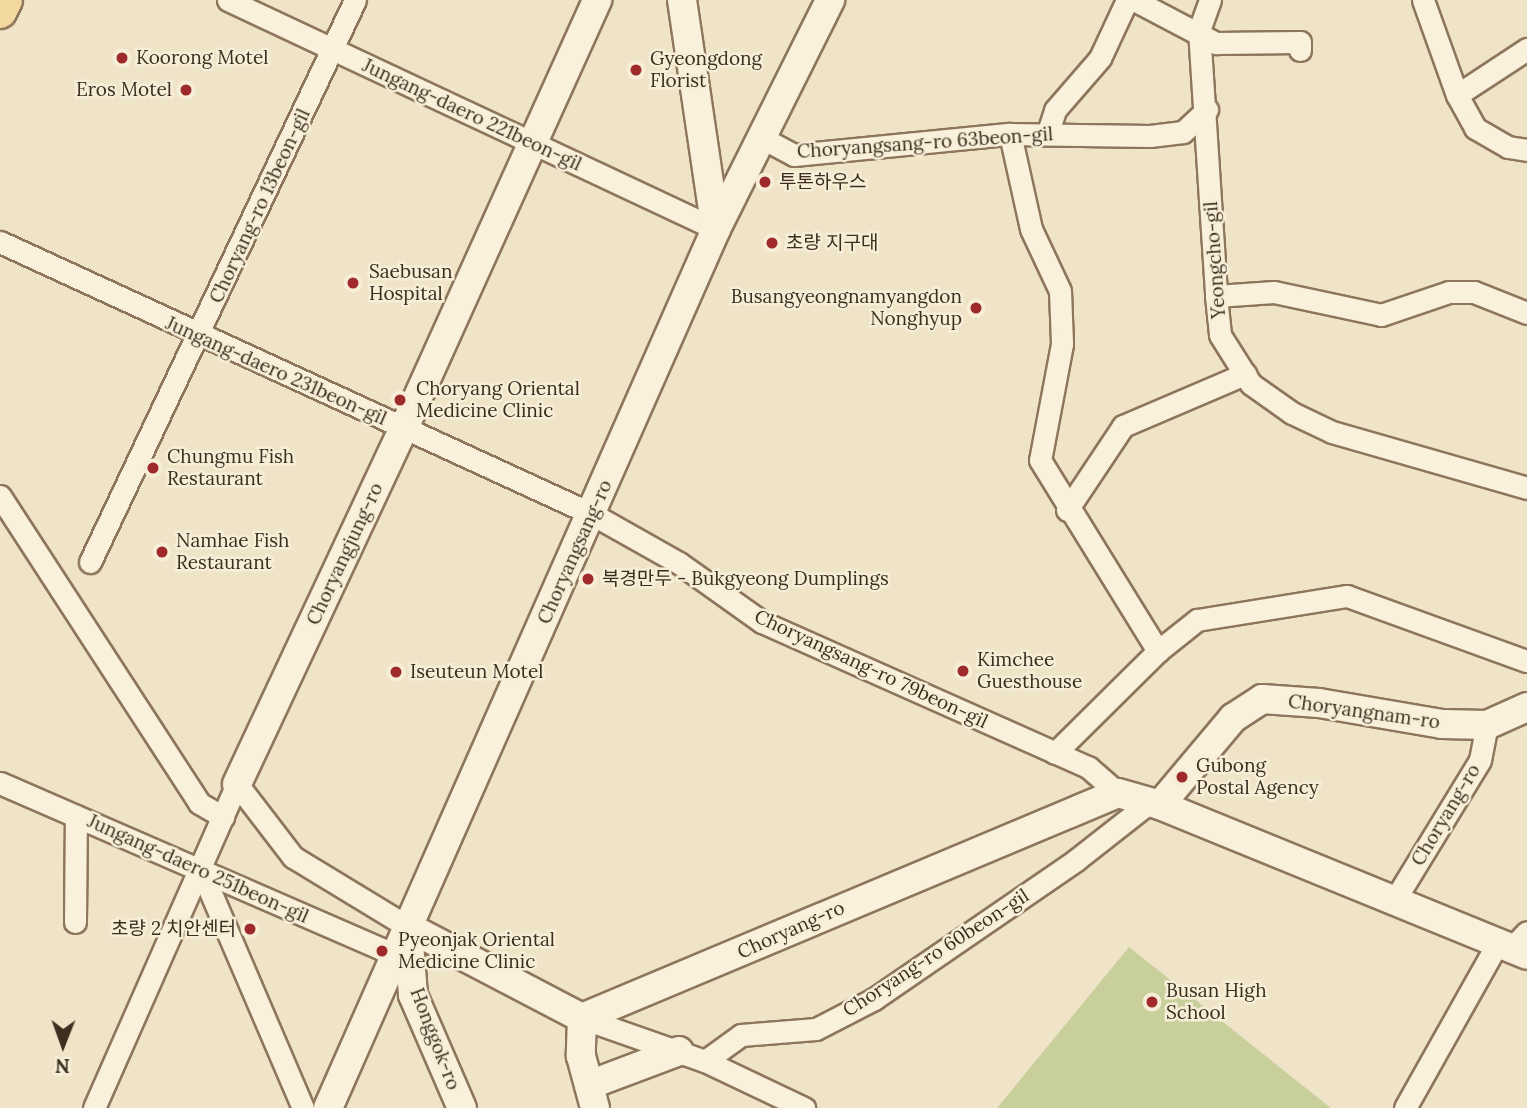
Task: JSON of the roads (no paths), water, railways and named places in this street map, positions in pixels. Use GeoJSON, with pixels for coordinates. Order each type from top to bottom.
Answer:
{"type":"FeatureCollection","features":[{"type":"Feature","properties":{"kind":"main road"},"geometry":{"type":"LineString","coordinates":[[0,12],[6,0]]}},
{"type":"Feature","properties":{"kind":"street","name":"Jungang-daero 221beon-gil"},"geometry":{"type":"LineString","coordinates":[[228,0],[716,229]]}},
{"type":"Feature","properties":{"kind":"street","name":"Choryang-ro 13beon-gil"},"geometry":{"type":"LineString","coordinates":[[90,562],[199,337],[355,0]]}},
{"type":"Feature","properties":{"kind":"street","name":"Choryangjung-ro"},"geometry":{"type":"LineString","coordinates":[[94,1108],[237,784],[404,428],[597,0]]}},
{"type":"Feature","properties":{"kind":"street"},"geometry":{"type":"LineString","coordinates":[[682,0],[716,229]]}},
{"type":"Feature","properties":{"kind":"street","name":"Choryangsang-ro"},"geometry":{"type":"LineString","coordinates":[[328,1108],[716,229],[764,139],[831,0]]}},
{"type":"Feature","properties":{"kind":"street"},"geometry":{"type":"LineString","coordinates":[[1048,132],[1055,110],[1100,58],[1127,0]]}},
{"type":"Feature","properties":{"kind":"street"},"geometry":{"type":"LineString","coordinates":[[1134,0],[1199,30],[1216,43],[1300,42],[1300,50]]}},
{"type":"Feature","properties":{"kind":"street","name":"Yeongcho-gil"},"geometry":{"type":"LineString","coordinates":[[1210,0],[1199,30],[1207,110],[1220,335],[1251,384],[1292,413],[1332,432],[1527,488]]}},
{"type":"Feature","properties":{"kind":"street"},"geometry":{"type":"LineString","coordinates":[[1423,0],[1457,94],[1475,128],[1508,147],[1527,150]]}},
{"type":"Feature","properties":{"kind":"street"},"geometry":{"type":"LineString","coordinates":[[1457,94],[1527,49]]}},
{"type":"Feature","properties":{"kind":"street","name":"Choryangsang-ro 63beon-gil"},"geometry":{"type":"LineString","coordinates":[[764,139],[794,156],[1010,134],[1048,132],[1150,136],[1183,132],[1207,110]]}},
{"type":"Feature","properties":{"kind":"street"},"geometry":{"type":"LineString","coordinates":[[1010,134],[1028,217],[1060,291],[1062,344],[1040,460],[1067,510],[1158,651]]}},
{"type":"Feature","properties":{"kind":"street","name":"Jungang-daero 231beon-gil"},"geometry":{"type":"LineString","coordinates":[[0,242],[199,337],[592,514]]}},
{"type":"Feature","properties":{"kind":"street"},"geometry":{"type":"LineString","coordinates":[[1216,296],[1274,292],[1381,315],[1449,292],[1474,292],[1527,313]]}},
{"type":"Feature","properties":{"kind":"street"},"geometry":{"type":"LineString","coordinates":[[1067,510],[1123,426],[1245,374]]}},
{"type":"Feature","properties":{"kind":"street"},"geometry":{"type":"LineString","coordinates":[[0,496],[199,803],[223,817]]}},
{"type":"Feature","properties":{"kind":"street","name":"Choryangsang-ro 79beon-gil"},"geometry":{"type":"LineString","coordinates":[[592,514],[679,563],[762,622],[1088,766],[1118,793]]}},
{"type":"Feature","properties":{"kind":"street"},"geometry":{"type":"LineString","coordinates":[[1055,753],[1158,651],[1197,620],[1347,596],[1527,661]]}},
{"type":"Feature","properties":{"kind":"street","name":"Choryangnam-ro"},"geometry":{"type":"LineString","coordinates":[[1155,804],[1233,718],[1262,699],[1318,703],[1441,724],[1487,725],[1527,707]]}},
{"type":"Feature","properties":{"kind":"street","name":"Choryang-ro"},"geometry":{"type":"LineString","coordinates":[[1394,901],[1480,760],[1487,725]]}},
{"type":"Feature","properties":{"kind":"street","name":"Jungang-daero 251beon-gil"},"geometry":{"type":"LineString","coordinates":[[0,783],[396,955]]}},
{"type":"Feature","properties":{"kind":"street"},"geometry":{"type":"LineString","coordinates":[[237,784],[293,857],[408,927],[582,1018],[705,1061],[804,1108]]}},
{"type":"Feature","properties":{"kind":"street"},"geometry":{"type":"LineString","coordinates":[[1118,793],[1155,804],[1394,901],[1515,945],[1405,1108]]}},
{"type":"Feature","properties":{"kind":"street","name":"Choryang-ro"},"geometry":{"type":"LineString","coordinates":[[582,1018],[1118,793]]}},
{"type":"Feature","properties":{"kind":"street","name":"Choryang-ro 60beon-gil"},"geometry":{"type":"LineString","coordinates":[[705,1061],[741,1035],[816,1029],[874,999],[1155,804]]}},
{"type":"Feature","properties":{"kind":"street"},"geometry":{"type":"LineString","coordinates":[[75,922],[76,816]]}},
{"type":"Feature","properties":{"kind":"street"},"geometry":{"type":"LineString","coordinates":[[201,870],[303,1108]]}},
{"type":"Feature","properties":{"kind":"street","name":"Honggok-ro"},"geometry":{"type":"LineString","coordinates":[[408,927],[413,995],[462,1108]]}},
{"type":"Feature","properties":{"kind":"street"},"geometry":{"type":"LineString","coordinates":[[582,1018],[581,1056],[592,1097],[679,1051]]}},
{"type":"Feature","properties":{"kind":"place","name":"Koorong Motel"},"geometry":{"type":"Point","coordinates":[122,58]}},
{"type":"Feature","properties":{"kind":"place","name":"Gyeongdong Florist"},"geometry":{"type":"Point","coordinates":[636,70]}},
{"type":"Feature","properties":{"kind":"place","name":"Eros Motel"},"geometry":{"type":"Point","coordinates":[186,90]}},
{"type":"Feature","properties":{"kind":"place","name":"투톤하우스"},"geometry":{"type":"Point","coordinates":[765,182]}},
{"type":"Feature","properties":{"kind":"place","name":"초량 지구대"},"geometry":{"type":"Point","coordinates":[772,243]}},
{"type":"Feature","properties":{"kind":"place","name":"Saebusan Hospital"},"geometry":{"type":"Point","coordinates":[353,283]}},
{"type":"Feature","properties":{"kind":"place","name":"Busangyeongnamyangdon Nonghyup"},"geometry":{"type":"Point","coordinates":[976,308]}},
{"type":"Feature","properties":{"kind":"place","name":"Choryang Oriental Medicine Clinic"},"geometry":{"type":"Point","coordinates":[400,400]}},
{"type":"Feature","properties":{"kind":"place","name":"Chungmu Fish Restaurant"},"geometry":{"type":"Point","coordinates":[153,468]}},
{"type":"Feature","properties":{"kind":"place","name":"Namhae Fish Restaurant"},"geometry":{"type":"Point","coordinates":[162,552]}},
{"type":"Feature","properties":{"kind":"place","name":"북경만두 - Bukgyeong Dumplings"},"geometry":{"type":"Point","coordinates":[588,579]}},
{"type":"Feature","properties":{"kind":"place","name":"Kimchee Guesthouse"},"geometry":{"type":"Point","coordinates":[963,671]}},
{"type":"Feature","properties":{"kind":"place","name":"Iseuteun Motel"},"geometry":{"type":"Point","coordinates":[396,672]}},
{"type":"Feature","properties":{"kind":"place","name":"Gubong Postal Agency"},"geometry":{"type":"Point","coordinates":[1182,777]}},
{"type":"Feature","properties":{"kind":"place","name":"초량 2 치안센터"},"geometry":{"type":"Point","coordinates":[250,929]}},
{"type":"Feature","properties":{"kind":"place","name":"Pyeonjak Oriental Medicine Clinic"},"geometry":{"type":"Point","coordinates":[382,951]}},
{"type":"Feature","properties":{"kind":"place","name":"Busan High School"},"geometry":{"type":"Point","coordinates":[1152,1002]}}]}
